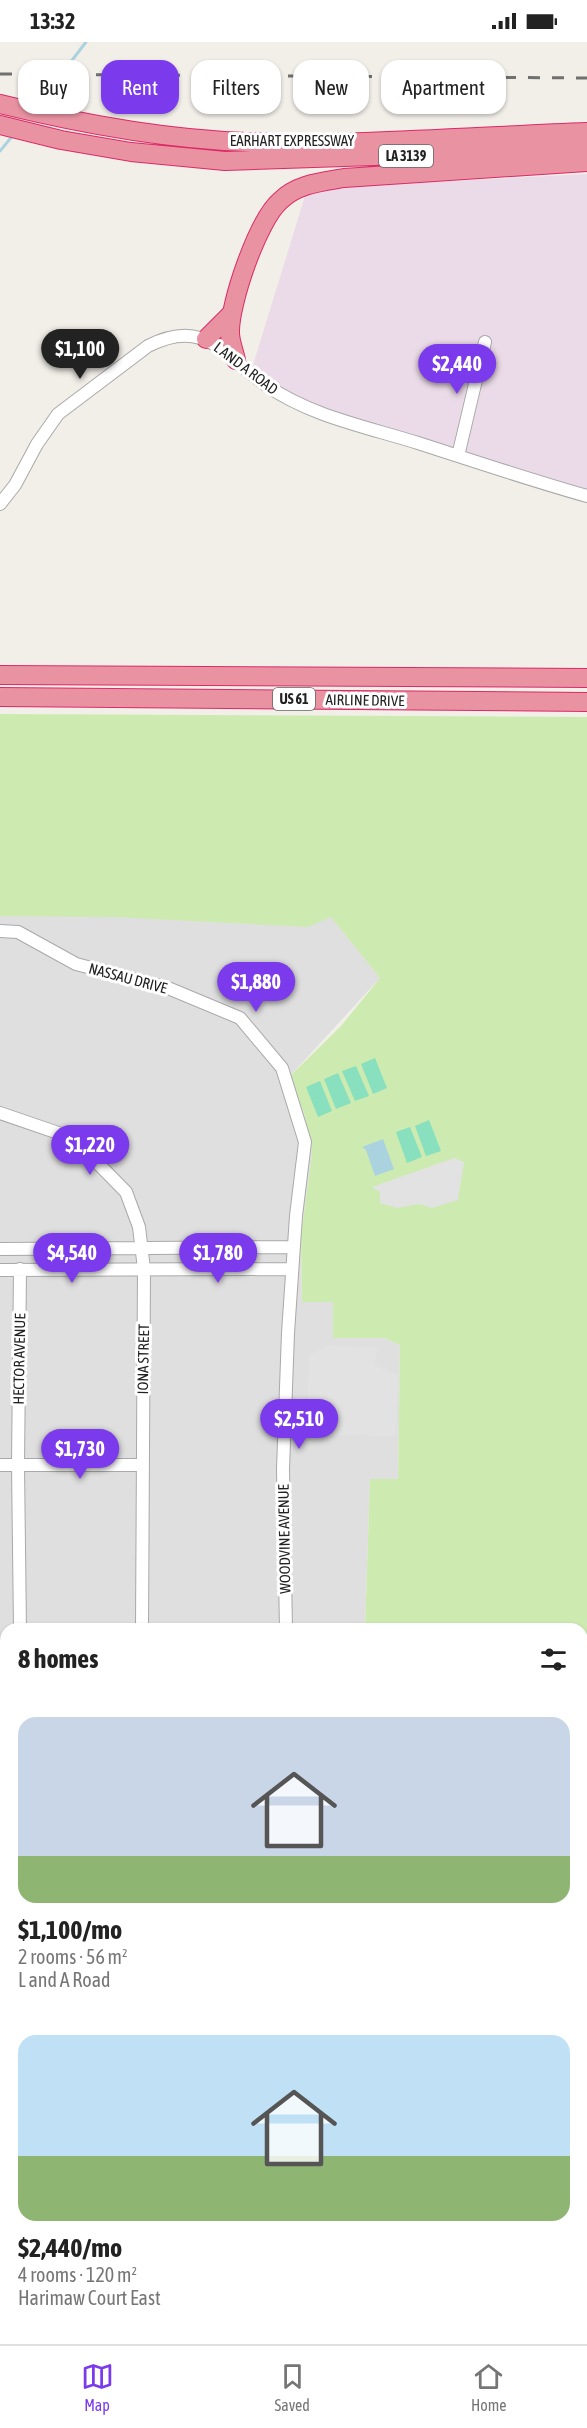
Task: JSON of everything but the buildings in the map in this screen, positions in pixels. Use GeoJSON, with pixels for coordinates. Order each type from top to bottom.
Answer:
{"type":"FeatureCollection","features":[{"type":"Feature","properties":{"kind":"highway","name":"EARHART EXPRESSWAY"},"geometry":{"type":"LineString","coordinates":[[0,104],[118,129],[246,142],[310,143],[587,132]]}},
{"type":"Feature","properties":{"kind":"highway","name":"EARHART EXPRESSWAY"},"geometry":{"type":"LineString","coordinates":[[0,125],[61,140],[142,153],[225,161],[587,149]]}},
{"type":"Feature","properties":{"kind":"highway"},"geometry":{"type":"LineString","coordinates":[[236,360],[229,334],[232,314],[253,247],[267,215],[280,200],[297,189],[312,183],[344,178],[587,162]]}},
{"type":"Feature","properties":{"kind":"highway"},"geometry":{"type":"LineString","coordinates":[[206,339],[232,314]]}},
{"type":"Feature","properties":{"kind":"highway","name":"AIRLINE DRIVE"},"geometry":{"type":"LineString","coordinates":[[0,675],[587,678]]}},
{"type":"Feature","properties":{"kind":"highway"},"geometry":{"type":"LineString","coordinates":[[178,676],[178,698]]}},
{"type":"Feature","properties":{"kind":"highway","name":"AIRLINE DRIVE"},"geometry":{"type":"LineString","coordinates":[[0,697],[587,702]]}},
{"type":"Feature","properties":{"kind":"street","name":"L AND A ROAD"},"geometry":{"type":"LineString","coordinates":[[0,504],[15,485],[37,444],[58,414],[156,342],[178,335],[206,339],[266,385],[318,412],[587,496]]}},
{"type":"Feature","properties":{"kind":"street"},"geometry":{"type":"LineString","coordinates":[[458,456],[485,342]]}},
{"type":"Feature","properties":{"kind":"street","name":"NASSAU DRIVE"},"geometry":{"type":"LineString","coordinates":[[0,931],[18,932],[76,964],[168,988],[240,1018],[282,1068],[305,1142],[292,1269]]}},
{"type":"Feature","properties":{"kind":"street","name":"IONA STREET"},"geometry":{"type":"LineString","coordinates":[[0,1113],[73,1138],[126,1192],[139,1227],[144,1269],[142,1623]]}},
{"type":"Feature","properties":{"kind":"street"},"geometry":{"type":"LineString","coordinates":[[0,1249],[294,1246]]}},
{"type":"Feature","properties":{"kind":"street","name":"HECTOR AVENUE"},"geometry":{"type":"LineString","coordinates":[[20,1269],[18,1465],[20,1623]]}},
{"type":"Feature","properties":{"kind":"street"},"geometry":{"type":"LineString","coordinates":[[0,1270],[292,1269]]}},
{"type":"Feature","properties":{"kind":"street","name":"WOODVINE AVENUE"},"geometry":{"type":"LineString","coordinates":[[286,1623],[283,1469],[292,1269]]}},
{"type":"Feature","properties":{"kind":"street"},"geometry":{"type":"LineString","coordinates":[[0,1465],[142,1465]]}},
{"type":"Feature","properties":{"kind":"shaded area"},"geometry":{"type":"Polygon","coordinates":[[[587,174],[587,501],[321,420],[282,401],[249,378],[305,196],[331,187],[587,174]]]}},
{"type":"Feature","properties":{"kind":"shaded area"},"geometry":{"type":"Polygon","coordinates":[[[0,916],[331,916],[380,978],[289,1077],[304,1113],[312,1154],[301,1235],[302,1302],[333,1302],[333,1338],[384,1338],[400,1345],[398,1480],[370,1480],[365,1623],[0,1623],[0,916]]]}},
{"type":"Feature","properties":{"kind":"shaded area"},"geometry":{"type":"Polygon","coordinates":[[[454,1158],[464,1162],[458,1200],[432,1208],[419,1204],[397,1208],[380,1203],[380,1192],[372,1187],[454,1158]]]}},
{"type":"Feature","properties":{"kind":"shaded area"},"geometry":{"type":"Polygon","coordinates":[[[329,1345],[378,1348],[374,1365],[398,1375],[396,1436],[307,1435],[309,1355],[329,1345]]]}},
{"type":"Feature","properties":{"kind":"green space"},"geometry":{"type":"Polygon","coordinates":[[[0,714],[587,717],[587,1623],[365,1623],[370,1479],[398,1479],[400,1345],[384,1338],[333,1338],[333,1302],[302,1302],[301,1235],[312,1154],[304,1113],[289,1077],[341,1026],[380,978],[331,917],[308,927],[113,917],[0,916],[0,714]]]}},
{"type":"Feature","properties":{"kind":"green space"},"geometry":{"type":"Polygon","coordinates":[[[375,1058],[387,1088],[373,1094],[361,1064],[375,1058]]]}},
{"type":"Feature","properties":{"kind":"green space"},"geometry":{"type":"Polygon","coordinates":[[[356,1066],[369,1096],[355,1101],[342,1071],[356,1066]]]}},
{"type":"Feature","properties":{"kind":"green space"},"geometry":{"type":"Polygon","coordinates":[[[338,1073],[351,1103],[336,1109],[324,1079],[338,1073]]]}},
{"type":"Feature","properties":{"kind":"green space"},"geometry":{"type":"Polygon","coordinates":[[[320,1081],[332,1111],[318,1117],[306,1087],[320,1081]]]}},
{"type":"Feature","properties":{"kind":"green space"},"geometry":{"type":"Polygon","coordinates":[[[429,1120],[441,1151],[426,1156],[415,1126],[429,1120]]]}},
{"type":"Feature","properties":{"kind":"green space"},"geometry":{"type":"Polygon","coordinates":[[[410,1127],[422,1157],[407,1163],[396,1132],[410,1127]]]}},
{"type":"Feature","properties":{"kind":"water"},"geometry":{"type":"Polygon","coordinates":[[[383,1139],[394,1169],[375,1176],[366,1150],[362,1147],[383,1139]]]}},
{"type":"Feature","properties":{"kind":"waterway"},"geometry":{"type":"LineString","coordinates":[[72,60],[86,42]]}},
{"type":"Feature","properties":{"kind":"waterway"},"geometry":{"type":"LineString","coordinates":[[0,151],[14,134]]}},
{"type":"Feature","properties":{"kind":"railway"},"geometry":{"type":"LineString","coordinates":[[0,74],[587,78]]}}]}
